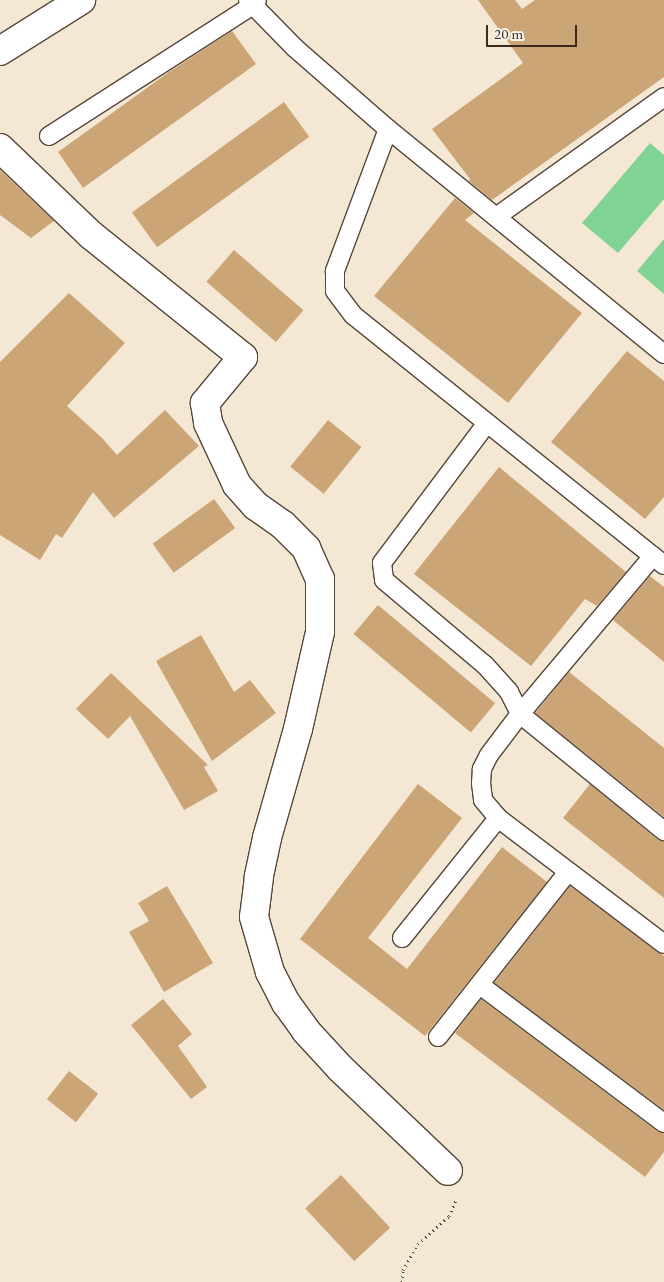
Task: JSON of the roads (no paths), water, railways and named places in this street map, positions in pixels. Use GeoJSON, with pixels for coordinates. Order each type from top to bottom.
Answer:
{"type":"FeatureCollection","features":[{"type":"Feature","properties":{"kind":"street"},"geometry":{"type":"LineString","coordinates":[[0,51],[81,0]]}},
{"type":"Feature","properties":{"kind":"street"},"geometry":{"type":"LineString","coordinates":[[0,148],[92,235],[243,358],[205,404],[208,423],[237,485],[256,506],[282,525],[306,548],[320,579],[320,632],[298,729],[265,848],[254,917],[270,972],[286,1003],[306,1031],[340,1068],[448,1171]]}},
{"type":"Feature","properties":{"kind":"lane"},"geometry":{"type":"LineString","coordinates":[[49,136],[253,2],[295,48],[388,130],[664,354]]}},
{"type":"Feature","properties":{"kind":"lane"},"geometry":{"type":"LineString","coordinates":[[496,217],[664,97]]}},
{"type":"Feature","properties":{"kind":"lane"},"geometry":{"type":"LineString","coordinates":[[388,130],[335,271],[335,291],[353,315],[658,560],[520,714],[489,754],[482,769],[483,800],[498,818],[664,944]]}},
{"type":"Feature","properties":{"kind":"lane"},"geometry":{"type":"LineString","coordinates":[[487,423],[382,562],[382,571],[387,584],[485,665],[509,692],[520,714],[664,831]]}},
{"type":"Feature","properties":{"kind":"lane"},"geometry":{"type":"LineString","coordinates":[[402,938],[498,818]]}},
{"type":"Feature","properties":{"kind":"lane"},"geometry":{"type":"LineString","coordinates":[[438,1037],[568,872]]}},
{"type":"Feature","properties":{"kind":"lane"},"geometry":{"type":"LineString","coordinates":[[480,985],[664,1123]]}}]}
